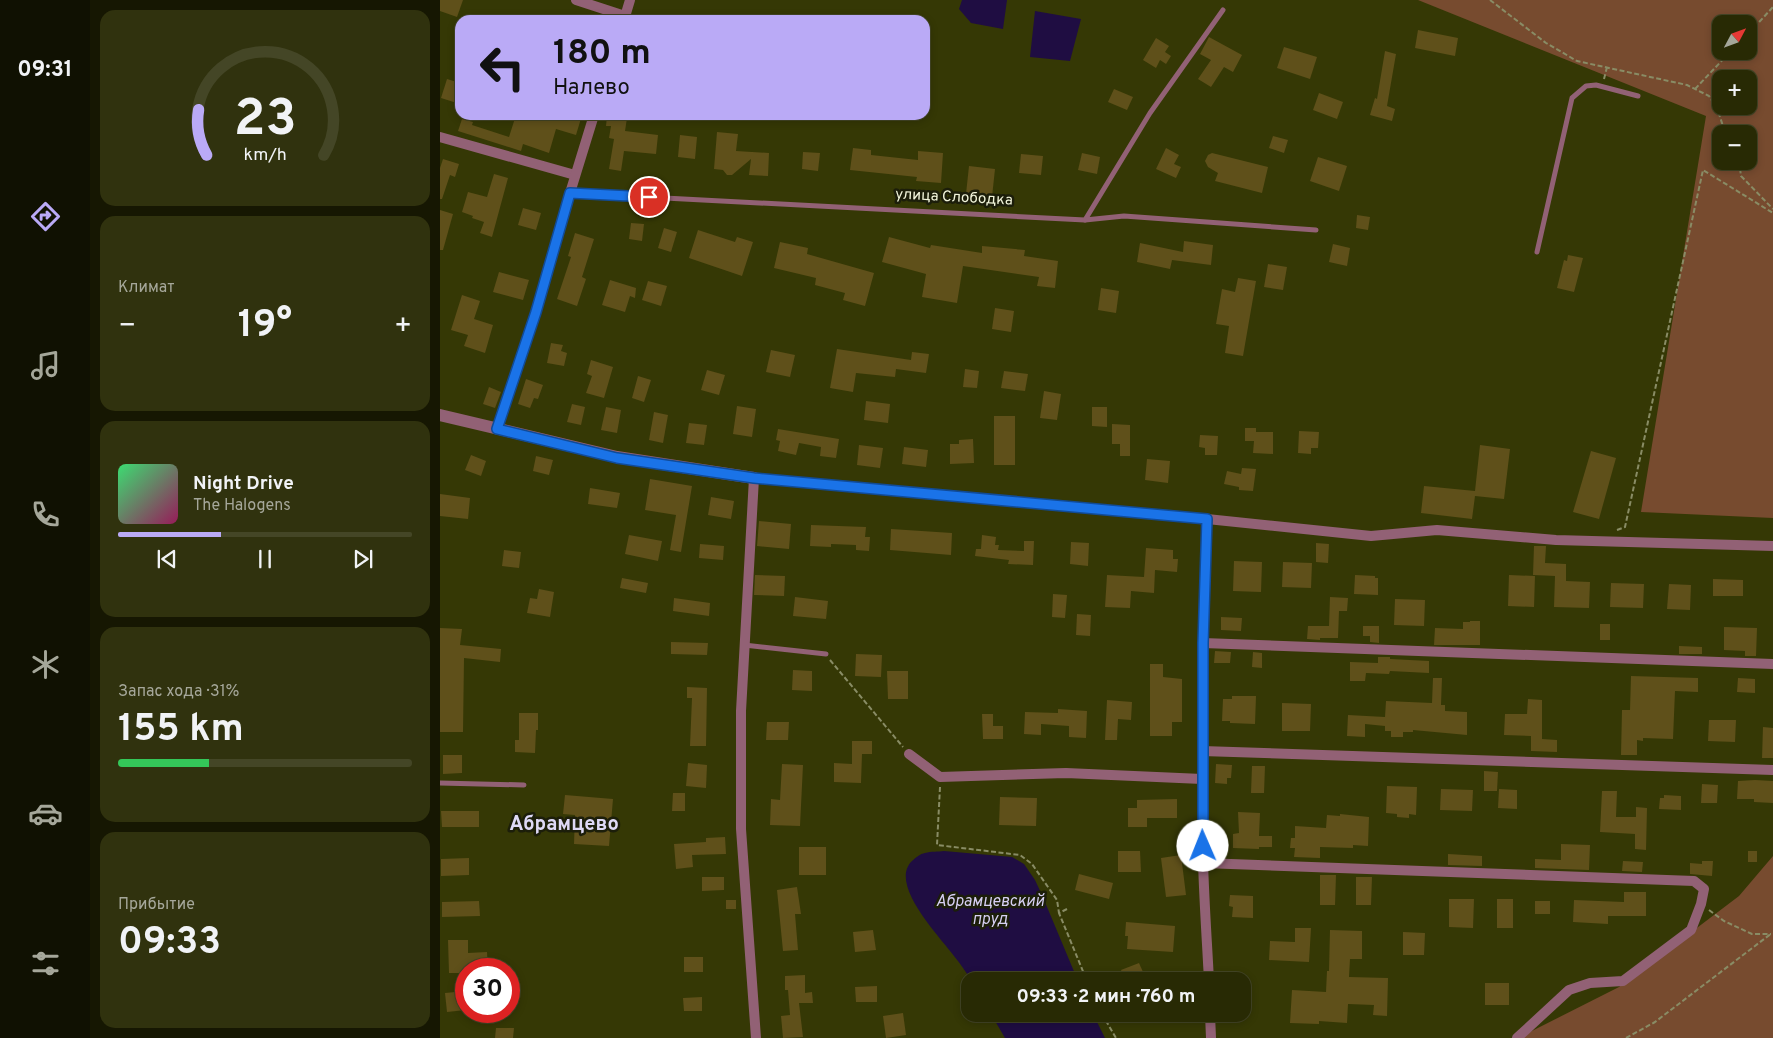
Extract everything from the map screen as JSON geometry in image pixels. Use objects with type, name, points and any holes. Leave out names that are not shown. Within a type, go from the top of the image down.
[{"type":"street","points":[[576,0],[616,15]]},
{"type":"street","points":[[625,15],[630,0]]},
{"type":"street","points":[[497,429],[536,312],[592,120]]},
{"type":"street","points":[[440,137],[575,176]]},
{"type":"street","points":[[440,415],[617,458],[754,478],[1207,519],[1371,536],[1437,530],[1556,540],[1773,546]]},
{"type":"street","points":[[754,478],[741,711],[741,829],[756,1038]]},
{"type":"street","points":[[1207,519],[1203,643],[1202,779],[1208,972]]},
{"type":"street","points":[[1203,643],[1773,664]]},
{"type":"street","points":[[1202,751],[1773,770]]},
{"type":"street","points":[[909,754],[940,777],[1066,773],[1202,779]]},
{"type":"street","points":[[1203,862],[1694,881],[1704,889],[1702,904],[1691,930],[1623,981],[1590,983],[1569,990],[1517,1038]]},
{"type":"street","points":[[1210,1022],[1211,1038]]},
{"type":"lane","points":[[1086,220],[1150,113],[1223,10]]},
{"type":"lane","points":[[1537,252],[1572,98],[1586,86],[1603,86],[1638,96]]},
{"type":"lane","name":"улица Слободка","points":[[570,193],[1086,220],[1124,216],[1316,230]]},
{"type":"lane","points":[[744,644],[826,654]]},
{"type":"lane","points":[[440,784],[524,785]]},
{"type":"path","points":[[1490,0],[1546,43],[1577,61],[1687,85],[1695,89],[1708,96],[1717,108],[1723,125]]},
{"type":"path","points":[[1758,23],[1773,7]]},
{"type":"path","points":[[1695,89],[1722,60]]},
{"type":"path","points":[[1603,86],[1607,67]]},
{"type":"path","points":[[1614,542],[1617,530],[1625,527],[1703,170],[1773,213]]},
{"type":"path","points":[[1740,170],[1741,176],[1773,209]]},
{"type":"path","points":[[826,654],[909,754]]},
{"type":"path","points":[[940,777],[937,845],[1020,855],[1032,864],[1057,900],[1059,913],[1083,972]]},
{"type":"path","points":[[1702,904],[1724,921],[1752,934],[1773,933]]},
{"type":"path","points":[[1059,913],[1067,909]]},
{"type":"path","points":[[1626,1038],[1655,1022],[1773,933]]},
{"type":"path","points":[[1107,1022],[1116,1038]]},
{"type":"shaded area","points":[[1418,0],[1773,0],[1773,518],[1641,512],[1706,116]]},
{"type":"shaded area","points":[[1773,856],[1773,1038],[1518,1038],[1619,987],[1739,896]]},
{"type":"water","points":[[962,0],[1007,0],[1003,29],[971,23],[959,9]]},
{"type":"water","points":[[1035,11],[1081,19],[1070,61],[1030,57]]},
{"type":"water","name":"Абрамцевский пруд","points":[[944,851],[1012,857],[1024,864],[1042,895],[1074,972],[966,972],[928,924],[911,896],[906,883],[906,871],[912,861],[927,852]]},
{"type":"water","points":[[996,1022],[1097,1022],[1105,1038],[1005,1038]]},
{"type":"building","points":[[440,0],[463,0],[458,15],[455,16],[440,11]]},
{"type":"building","points":[[1418,30],[1458,38],[1455,56],[1415,48]]},
{"type":"building","points":[[1209,37],[1242,55],[1233,72],[1224,67],[1211,87],[1198,79],[1211,60],[1200,54]]},
{"type":"building","points":[[1156,38],[1169,46],[1165,52],[1171,56],[1166,64],[1160,60],[1156,68],[1143,60]]},
{"type":"building","points":[[1284,47],[1317,57],[1310,79],[1277,68]]},
{"type":"building","points":[[1385,51],[1396,54],[1387,106],[1395,109],[1392,121],[1370,115],[1375,98],[1377,99]]},
{"type":"building","points":[[447,79],[455,81],[455,102],[441,98]]},
{"type":"building","points":[[1114,89],[1133,97],[1127,110],[1108,102]]},
{"type":"building","points":[[1319,93],[1343,102],[1337,119],[1313,110]]},
{"type":"building","points":[[462,120],[466,120],[473,122],[472,125],[509,137],[514,120],[580,120],[576,135],[556,129],[549,153],[523,144],[521,151],[458,131]]},
{"type":"building","points":[[607,120],[627,120],[625,131],[658,135],[656,154],[624,151],[621,171],[609,169],[614,139],[609,138],[611,126],[606,126]]},
{"type":"building","points":[[717,132],[738,134],[736,151],[769,153],[768,176],[749,175],[751,159],[732,175],[727,175],[723,170],[714,169]]},
{"type":"building","points":[[680,135],[697,137],[695,159],[678,157]]},
{"type":"building","points":[[1273,136],[1288,140],[1284,153],[1269,148]]},
{"type":"building","points":[[853,148],[871,150],[871,155],[918,160],[918,151],[943,153],[941,183],[916,181],[917,177],[850,170]]},
{"type":"building","points":[[1166,148],[1179,155],[1174,164],[1181,167],[1176,178],[1156,169]]},
{"type":"building","points":[[803,152],[820,153],[818,171],[802,169]]},
{"type":"building","points":[[1082,153],[1100,157],[1097,174],[1078,170]]},
{"type":"building","points":[[1212,153],[1268,167],[1262,193],[1215,181],[1218,173],[1208,167],[1205,161],[1208,155]]},
{"type":"building","points":[[1021,154],[1043,156],[1041,175],[1019,173]]},
{"type":"building","points":[[1318,157],[1347,166],[1339,191],[1310,181]]},
{"type":"building","points":[[443,159],[459,164],[455,177],[450,175],[442,199],[440,199],[440,168]]},
{"type":"building","points":[[969,166],[995,169],[992,197],[966,194]]},
{"type":"building","points":[[494,174],[508,178],[492,237],[480,233],[484,222],[462,212],[468,192],[487,197]]},
{"type":"building","points":[[523,208],[541,213],[536,230],[518,225]]},
{"type":"building","points":[[440,210],[453,214],[443,250],[440,250]]},
{"type":"building","points":[[1357,215],[1370,217],[1368,230],[1356,228]]},
{"type":"building","points":[[631,223],[644,224],[642,241],[629,239]]},
{"type":"building","points":[[664,228],[677,232],[671,252],[658,248]]},
{"type":"building","points":[[698,230],[735,242],[737,237],[753,242],[742,276],[689,258]]},
{"type":"building","points":[[575,233],[594,239],[582,277],[586,279],[577,306],[557,299],[571,257],[568,256]]},
{"type":"building","points":[[889,237],[930,248],[931,245],[982,253],[982,246],[1025,250],[1024,256],[1058,261],[1055,288],[1037,286],[1039,277],[963,266],[957,303],[922,297],[926,274],[882,262]]},
{"type":"building","points":[[1184,241],[1213,245],[1211,265],[1172,260],[1170,269],[1137,262],[1140,243],[1183,252]]},
{"type":"building","points":[[780,242],[808,248],[807,254],[874,273],[865,306],[843,300],[845,293],[815,285],[816,278],[774,268]]},
{"type":"building","points":[[1333,244],[1350,248],[1347,266],[1329,262]]},
{"type":"building","points":[[1568,255],[1583,258],[1574,292],[1557,288],[1564,260],[1567,261]]},
{"type":"building","points":[[1268,264],[1287,267],[1283,290],[1264,287]]},
{"type":"building","points":[[499,272],[529,280],[523,300],[493,292]]},
{"type":"building","points":[[1238,278],[1256,281],[1243,356],[1225,353],[1229,326],[1216,324],[1222,289],[1235,292]]},
{"type":"building","points":[[610,280],[636,288],[635,298],[630,296],[625,312],[602,305]]},
{"type":"building","points":[[648,281],[667,286],[661,306],[642,300]]},
{"type":"building","points":[[1101,288],[1119,291],[1116,313],[1098,310]]},
{"type":"building","points":[[462,295],[480,301],[474,319],[493,325],[485,353],[464,346],[468,335],[451,330]]},
{"type":"building","points":[[995,308],[1014,311],[1011,332],[992,329]]},
{"type":"building","points":[[551,343],[563,345],[561,351],[567,353],[564,366],[547,363]]},
{"type":"building","points":[[837,349],[911,360],[912,352],[929,354],[926,373],[896,369],[895,377],[856,373],[853,392],[830,388]]},
{"type":"building","points":[[771,350],[795,355],[790,377],[766,372]]},
{"type":"building","points":[[591,360],[613,367],[604,398],[586,393],[592,376],[587,374]]},
{"type":"building","points":[[965,369],[979,371],[977,388],[963,387]]},
{"type":"building","points":[[707,370],[725,375],[719,395],[701,390]]},
{"type":"building","points":[[1004,371],[1028,374],[1025,391],[1001,388]]},
{"type":"building","points":[[638,376],[651,380],[644,402],[632,398]]},
{"type":"building","points":[[526,379],[543,385],[538,399],[534,398],[530,408],[518,404]]},
{"type":"building","points":[[489,387],[501,392],[495,408],[483,404]]},
{"type":"building","points":[[1044,391],[1061,394],[1057,420],[1040,418]]},
{"type":"building","points":[[866,401],[890,404],[888,423],[864,420]]},
{"type":"building","points":[[572,404],[585,407],[581,425],[567,422]]},
{"type":"building","points":[[737,406],[756,409],[752,437],[733,434]]},
{"type":"building","points":[[606,407],[621,410],[617,433],[601,430]]},
{"type":"building","points":[[1092,407],[1107,407],[1107,427],[1092,426]]},
{"type":"building","points":[[654,412],[668,415],[663,443],[649,440]]},
{"type":"building","points":[[994,416],[1015,416],[1015,465],[994,465]]},
{"type":"building","points":[[689,423],[707,425],[704,445],[686,443]]},
{"type":"building","points":[[1112,424],[1130,425],[1130,456],[1120,456],[1120,444],[1112,444]]},
{"type":"building","points":[[1245,428],[1256,428],[1256,432],[1273,432],[1273,454],[1253,453],[1254,441],[1245,441]]},
{"type":"building","points":[[778,429],[839,439],[836,458],[820,456],[821,447],[799,443],[796,455],[778,451],[780,441],[776,440]]},
{"type":"building","points":[[1299,431],[1319,432],[1318,448],[1311,448],[1311,454],[1298,453]]},
{"type":"building","points":[[1200,435],[1218,436],[1217,455],[1205,455],[1205,448],[1199,447]]},
{"type":"building","points":[[973,439],[974,463],[950,464],[950,444],[959,444],[959,440]]},
{"type":"building","points":[[859,445],[883,448],[880,468],[857,465]]},
{"type":"building","points":[[1480,445],[1510,449],[1504,499],[1475,496],[1472,519],[1421,513],[1424,486],[1475,491]]},
{"type":"building","points":[[904,447],[928,450],[926,467],[902,464]]},
{"type":"building","points":[[1591,451],[1616,458],[1599,519],[1573,512]]},
{"type":"building","points":[[471,455],[486,461],[481,476],[465,470]]},
{"type":"building","points":[[536,456],[553,460],[549,475],[533,471]]},
{"type":"building","points":[[1147,459],[1170,461],[1168,483],[1145,480]]},
{"type":"building","points":[[1242,468],[1256,469],[1253,491],[1239,490],[1239,487],[1224,484],[1227,471],[1241,474]]},
{"type":"building","points":[[650,479],[692,486],[681,552],[670,550],[676,515],[645,510]]},
{"type":"building","points":[[590,488],[620,493],[617,508],[588,504]]},
{"type":"building","points":[[440,494],[470,498],[468,519],[440,516]]},
{"type":"building","points":[[711,497],[734,501],[731,519],[708,515]]},
{"type":"building","points":[[759,521],[791,524],[789,549],[757,546]]},
{"type":"building","points":[[811,525],[866,527],[865,537],[870,537],[869,551],[856,550],[856,545],[831,544],[831,547],[810,546]]},
{"type":"building","points":[[891,529],[952,533],[951,555],[890,550]]},
{"type":"building","points":[[629,535],[662,541],[658,561],[625,554]]},
{"type":"building","points":[[982,535],[996,537],[995,545],[999,545],[998,550],[1024,551],[1024,541],[1034,541],[1033,565],[1008,564],[1009,560],[975,556],[976,549],[981,549]]},
{"type":"building","points":[[1071,542],[1089,543],[1088,566],[1070,564]]},
{"type":"building","points":[[1316,543],[1329,544],[1328,563],[1316,562]]},
{"type":"building","points":[[700,544],[724,546],[723,560],[699,558]]},
{"type":"building","points":[[1534,546],[1546,546],[1545,563],[1566,564],[1566,581],[1590,582],[1589,608],[1554,607],[1555,576],[1533,575]]},
{"type":"building","points":[[1146,548],[1173,550],[1173,559],[1178,559],[1177,572],[1155,570],[1154,593],[1131,591],[1130,608],[1105,607],[1107,575],[1144,577]]},
{"type":"building","points":[[504,550],[521,552],[519,568],[502,566]]},
{"type":"building","points":[[1234,561],[1262,562],[1261,592],[1233,591]]},
{"type":"building","points":[[1283,562],[1312,563],[1311,588],[1282,587]]},
{"type":"building","points":[[755,575],[785,576],[784,596],[754,595]]},
{"type":"building","points":[[1355,575],[1375,576],[1375,578],[1378,578],[1378,595],[1354,594]]},
{"type":"building","points":[[1509,575],[1535,576],[1534,607],[1508,606]]},
{"type":"building","points":[[622,578],[648,583],[646,593],[620,588]]},
{"type":"building","points":[[1713,579],[1743,580],[1743,596],[1713,596]]},
{"type":"building","points":[[1611,583],[1644,584],[1643,608],[1610,607]]},
{"type":"building","points":[[1669,584],[1691,585],[1690,610],[1667,609]]},
{"type":"building","points":[[539,589],[554,592],[550,617],[527,613],[530,598],[537,599]]},
{"type":"building","points":[[1053,594],[1067,595],[1065,618],[1052,617]]},
{"type":"building","points":[[795,597],[828,601],[826,619],[793,616]]},
{"type":"building","points":[[1330,597],[1348,598],[1347,611],[1339,611],[1338,638],[1307,639],[1308,626],[1329,626]]},
{"type":"building","points":[[674,598],[710,603],[709,616],[673,611]]},
{"type":"building","points":[[1395,599],[1425,600],[1424,626],[1394,625]]},
{"type":"building","points":[[1077,614],[1091,615],[1090,636],[1076,635]]},
{"type":"building","points":[[1221,617],[1242,618],[1241,631],[1221,630]]},
{"type":"building","points":[[1480,621],[1480,645],[1434,645],[1435,628],[1463,629],[1463,622]]},
{"type":"building","points":[[1600,624],[1610,624],[1610,640],[1600,640]]},
{"type":"building","points":[[1363,626],[1379,626],[1379,643],[1370,642],[1370,636],[1363,636]]},
{"type":"building","points":[[1724,627],[1757,628],[1756,656],[1745,656],[1745,651],[1724,650]]},
{"type":"building","points":[[440,628],[462,629],[460,645],[501,649],[500,662],[464,658],[463,732],[440,732]]},
{"type":"building","points":[[671,642],[708,643],[707,655],[671,654]]},
{"type":"building","points":[[1679,646],[1702,647],[1702,654],[1679,654]]},
{"type":"building","points":[[1215,651],[1231,652],[1230,663],[1214,663]]},
{"type":"building","points":[[1253,652],[1262,653],[1262,668],[1252,667]]},
{"type":"building","points":[[856,654],[882,655],[881,677],[855,676]]},
{"type":"building","points":[[1378,657],[1429,661],[1429,673],[1390,671],[1389,674],[1366,673],[1365,681],[1350,681],[1350,662],[1378,663]]},
{"type":"building","points":[[1150,664],[1163,664],[1163,677],[1182,679],[1182,722],[1172,722],[1172,736],[1150,736]]},
{"type":"building","points":[[793,670],[812,671],[812,691],[792,690]]},
{"type":"building","points":[[887,671],[908,671],[908,699],[888,699]]},
{"type":"building","points":[[1631,676],[1698,678],[1698,692],[1675,691],[1673,739],[1643,738],[1643,741],[1637,740],[1637,755],[1621,755],[1622,710],[1630,710]]},
{"type":"building","points":[[1433,678],[1442,678],[1441,705],[1445,705],[1445,711],[1467,712],[1467,735],[1413,730],[1413,732],[1403,732],[1403,737],[1391,737],[1391,731],[1385,731],[1385,726],[1365,724],[1365,737],[1347,736],[1348,715],[1385,717],[1386,701],[1432,703]]},
{"type":"building","points":[[1738,678],[1755,679],[1755,693],[1737,692]]},
{"type":"building","points":[[687,687],[707,688],[706,746],[690,746],[692,698],[687,698]]},
{"type":"building","points":[[1232,696],[1256,696],[1255,724],[1222,721],[1223,699],[1232,699]]},
{"type":"building","points":[[1528,699],[1542,700],[1542,739],[1557,740],[1557,752],[1531,751],[1531,736],[1504,735],[1505,714],[1527,714]]},
{"type":"building","points":[[1107,700],[1132,702],[1131,720],[1118,719],[1117,740],[1105,740]]},
{"type":"building","points":[[1282,703],[1311,704],[1310,731],[1282,731]]},
{"type":"building","points":[[1058,709],[1087,711],[1086,738],[1069,737],[1069,726],[1041,724],[1041,735],[1024,734],[1025,712],[1058,713]]},
{"type":"building","points":[[519,713],[538,713],[535,753],[515,752],[515,740],[519,740]]},
{"type":"building","points":[[982,714],[993,714],[993,726],[1003,726],[1003,739],[983,739]]},
{"type":"building","points":[[1709,720],[1736,720],[1735,742],[1708,741]]},
{"type":"building","points":[[767,722],[789,722],[788,740],[766,740]]},
{"type":"building","points":[[1763,727],[1773,728],[1773,758],[1762,758]]},
{"type":"building","points":[[852,741],[872,741],[872,754],[862,754],[861,783],[834,782],[834,763],[852,764]]},
{"type":"building","points":[[443,755],[462,755],[462,773],[443,774]]},
{"type":"building","points":[[688,763],[707,765],[706,788],[686,786]]},
{"type":"building","points":[[782,764],[803,765],[800,826],[770,825],[771,799],[780,800]]},
{"type":"building","points":[[1216,764],[1232,765],[1231,778],[1227,778],[1227,784],[1215,783]]},
{"type":"building","points":[[1252,766],[1265,766],[1264,793],[1251,793]]},
{"type":"building","points":[[1484,771],[1498,772],[1497,791],[1484,791]]},
{"type":"building","points":[[1738,781],[1773,781],[1773,803],[1754,802],[1754,799],[1737,799]]},
{"type":"building","points":[[1702,784],[1718,785],[1717,803],[1701,803]]},
{"type":"building","points":[[1387,786],[1417,787],[1416,815],[1409,814],[1409,818],[1397,817],[1397,814],[1386,813]]},
{"type":"building","points":[[1441,789],[1473,790],[1472,811],[1440,810]]},
{"type":"building","points":[[1499,789],[1517,790],[1517,809],[1498,808]]},
{"type":"building","points":[[1602,791],[1617,791],[1616,817],[1636,817],[1636,807],[1647,808],[1646,850],[1635,849],[1635,834],[1600,832]]},
{"type":"building","points":[[673,793],[685,793],[685,811],[672,811]]},
{"type":"building","points":[[565,795],[613,799],[609,846],[574,844],[575,815],[563,814]]},
{"type":"building","points":[[1664,795],[1681,796],[1681,810],[1659,809],[1660,798],[1664,798]]},
{"type":"building","points":[[1000,797],[1037,798],[1036,826],[999,825]]},
{"type":"building","points":[[1177,799],[1177,818],[1147,818],[1147,827],[1128,827],[1128,808],[1137,808],[1137,800]]},
{"type":"building","points":[[441,811],[479,811],[479,827],[442,827]]},
{"type":"building","points":[[1238,812],[1260,813],[1259,836],[1272,836],[1272,847],[1259,847],[1259,849],[1233,848],[1233,834],[1239,833]]},
{"type":"building","points":[[1340,814],[1369,817],[1368,846],[1353,845],[1353,848],[1320,847],[1320,858],[1294,857],[1295,848],[1290,848],[1291,838],[1295,838],[1295,826],[1326,828],[1327,815],[1340,816]]},
{"type":"building","points":[[725,837],[726,854],[692,855],[693,867],[676,869],[674,844],[706,842],[706,838]]},
{"type":"building","points":[[1561,844],[1590,845],[1589,870],[1535,868],[1535,859],[1561,860]]},
{"type":"building","points":[[799,847],[826,847],[826,875],[799,875]]},
{"type":"building","points":[[1118,851],[1140,851],[1141,872],[1118,872]]},
{"type":"building","points":[[1748,851],[1757,851],[1757,862],[1748,862]]},
{"type":"building","points":[[1448,854],[1482,856],[1482,866],[1448,865]]},
{"type":"building","points":[[1181,855],[1186,895],[1166,897],[1161,858]]},
{"type":"building","points":[[469,858],[469,875],[441,876],[441,859]]},
{"type":"building","points":[[1623,861],[1643,862],[1642,872],[1622,871]]},
{"type":"building","points":[[1702,861],[1713,861],[1712,876],[1690,874],[1690,863],[1702,864]]},
{"type":"building","points":[[1079,874],[1113,883],[1109,899],[1075,890]]},
{"type":"building","points":[[1320,875],[1336,875],[1335,905],[1320,905]]},
{"type":"building","points":[[702,877],[724,877],[724,890],[702,891]]},
{"type":"building","points":[[1356,877],[1372,877],[1371,905],[1356,905]]},
{"type":"building","points":[[797,887],[801,914],[795,914],[798,950],[783,951],[777,890]]},
{"type":"building","points":[[1624,892],[1646,892],[1646,916],[1608,916],[1608,924],[1573,922],[1574,900],[1624,902]]},
{"type":"building","points":[[1230,895],[1253,896],[1253,918],[1232,917],[1233,907],[1229,906]]},
{"type":"building","points":[[1449,899],[1474,899],[1473,928],[1449,927]]},
{"type":"building","points":[[1497,899],[1513,899],[1513,928],[1497,928]]},
{"type":"building","points":[[726,900],[736,900],[736,909],[726,909]]},
{"type":"building","points":[[479,901],[480,916],[442,917],[442,902]]},
{"type":"building","points":[[1535,901],[1550,901],[1550,914],[1535,914]]},
{"type":"building","points":[[1126,922],[1175,926],[1173,952],[1127,949],[1128,936],[1125,936]]},
{"type":"building","points":[[1295,928],[1311,928],[1309,962],[1269,960],[1270,941],[1295,942]]},
{"type":"building","points":[[873,930],[876,950],[855,952],[853,932]]},
{"type":"building","points":[[1330,930],[1362,931],[1362,959],[1350,959],[1349,977],[1388,978],[1387,1016],[1373,1015],[1374,1005],[1348,1004],[1347,1023],[1319,1021],[1319,1024],[1290,1023],[1292,990],[1326,992],[1327,971],[1329,971]]},
{"type":"building","points":[[1403,932],[1425,933],[1424,955],[1403,955]]},
{"type":"building","points":[[448,940],[468,940],[468,953],[487,952],[487,958],[455,958],[455,973],[449,973]]},
{"type":"building","points":[[684,957],[703,957],[703,972],[684,972]]},
{"type":"building","points":[[1139,963],[1143,972],[1122,972],[1121,970]]},
{"type":"building","points":[[805,975],[805,993],[812,992],[813,1003],[799,1003],[803,1037],[783,1038],[781,1016],[790,1015],[788,990],[785,990],[785,976]]},
{"type":"building","points":[[1485,983],[1509,983],[1509,1005],[1485,1005]]},
{"type":"building","points":[[877,986],[877,1002],[856,1002],[855,987]]},
{"type":"building","points":[[455,992],[455,1011],[447,1012],[445,993]]},
{"type":"building","points":[[702,997],[702,1011],[684,1011],[683,998]]},
{"type":"building","points":[[903,1013],[906,1035],[886,1038],[883,1016]]},
{"type":"building","points":[[496,1028],[514,1028],[513,1038],[495,1038]]},
{"type":"district","name":"Абрамцево","points":[[564,825]]},
{"type":"route","points":[[649,197],[570,193],[536,312],[497,429],[617,458],[754,478],[1207,519],[1203,643],[1203,846]]}]
